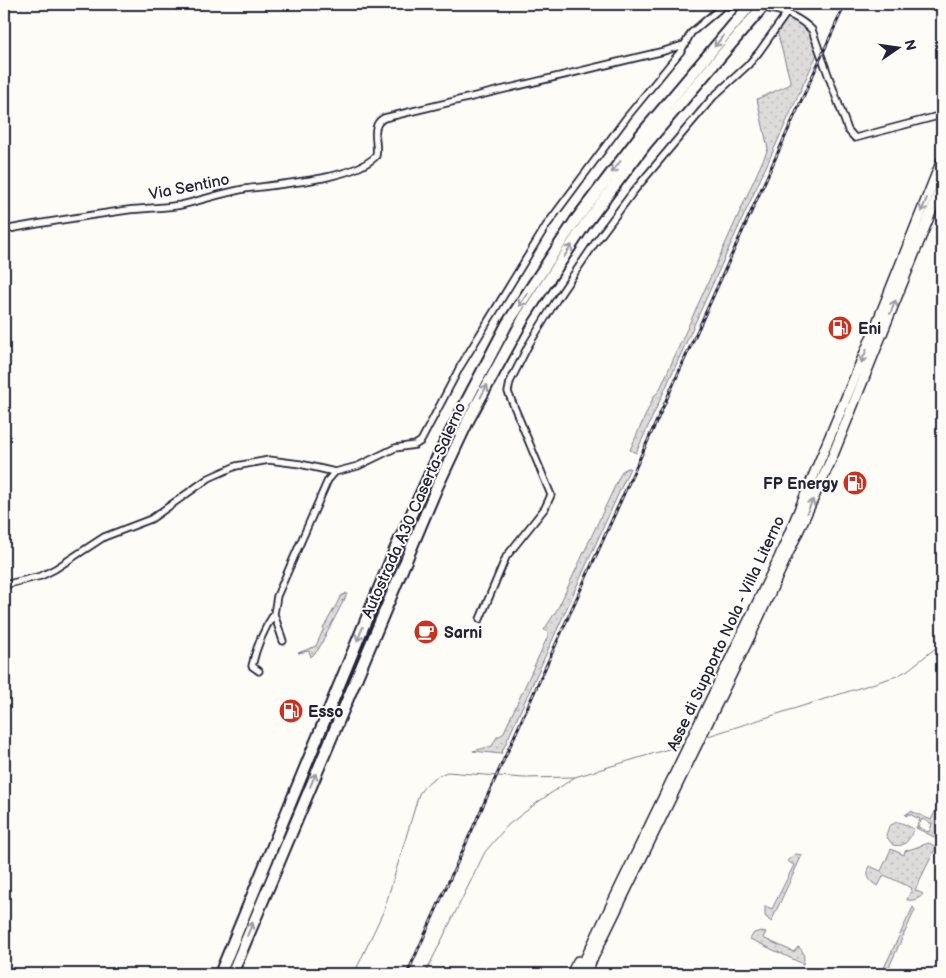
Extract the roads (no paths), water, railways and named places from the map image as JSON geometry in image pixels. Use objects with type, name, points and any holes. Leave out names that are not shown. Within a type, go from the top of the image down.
[{"type":"highway","name":"Autostrada A30 Caserta-Salerno","points":[[220,974],[394,552],[439,454],[507,324],[575,221],[639,137],[751,4]]},
{"type":"highway","name":"Autostrada A30 Caserta-Salerno","points":[[232,974],[437,487],[469,419],[520,324],[584,226],[646,144],[767,6]]},
{"type":"highway","name":"Asse di Supporto Nola - Villa Literno","points":[[585,974],[684,772],[775,567],[868,346],[942,160]]},
{"type":"highway","name":"Asse di Supporto Nola - Villa Literno","points":[[578,974],[674,775],[711,709],[765,604],[831,460],[942,184]]},
{"type":"highway","points":[[571,974],[606,904],[639,848]]},
{"type":"street","points":[[4,585],[41,576],[55,569],[104,537],[151,519],[209,478],[236,466],[269,460],[300,464],[335,472],[358,466],[395,448],[415,445],[421,441],[460,367],[546,226],[627,117],[671,64],[686,44],[691,33],[724,4],[738,6]]},
{"type":"street","points":[[767,6],[804,23],[812,30],[848,130],[855,138],[942,114]]},
{"type":"street","points":[[480,619],[506,557],[545,508],[551,495],[508,392],[510,382],[524,353],[557,298],[594,243],[633,192],[713,97],[748,65],[786,14]]},
{"type":"street","name":"Via Sentino","points":[[4,230],[60,220],[179,205],[244,189],[331,175],[364,165],[376,156],[375,130],[378,123],[384,118],[664,51],[686,44]]},
{"type":"street","points":[[259,671],[252,666],[269,621],[274,614],[277,596],[321,494],[335,472]]},
{"type":"street","points":[[274,614],[283,642]]},
{"type":"waterway","points":[[705,737],[897,676],[908,670],[942,643]]},
{"type":"waterway","points":[[354,974],[384,910],[419,794],[435,778],[447,772],[524,778],[575,777],[685,744]]},
{"type":"waterway","points":[[425,974],[485,852],[508,825],[575,777]]},
{"type":"railway","points":[[407,974],[845,4]]},
{"type":"place","name":"Eni","points":[[840,328]]},
{"type":"place","name":"FP Energy","points":[[855,483]]},
{"type":"place","name":"Sarni","points":[[426,632]]},
{"type":"place","name":"Esso","points":[[291,711]]}]
